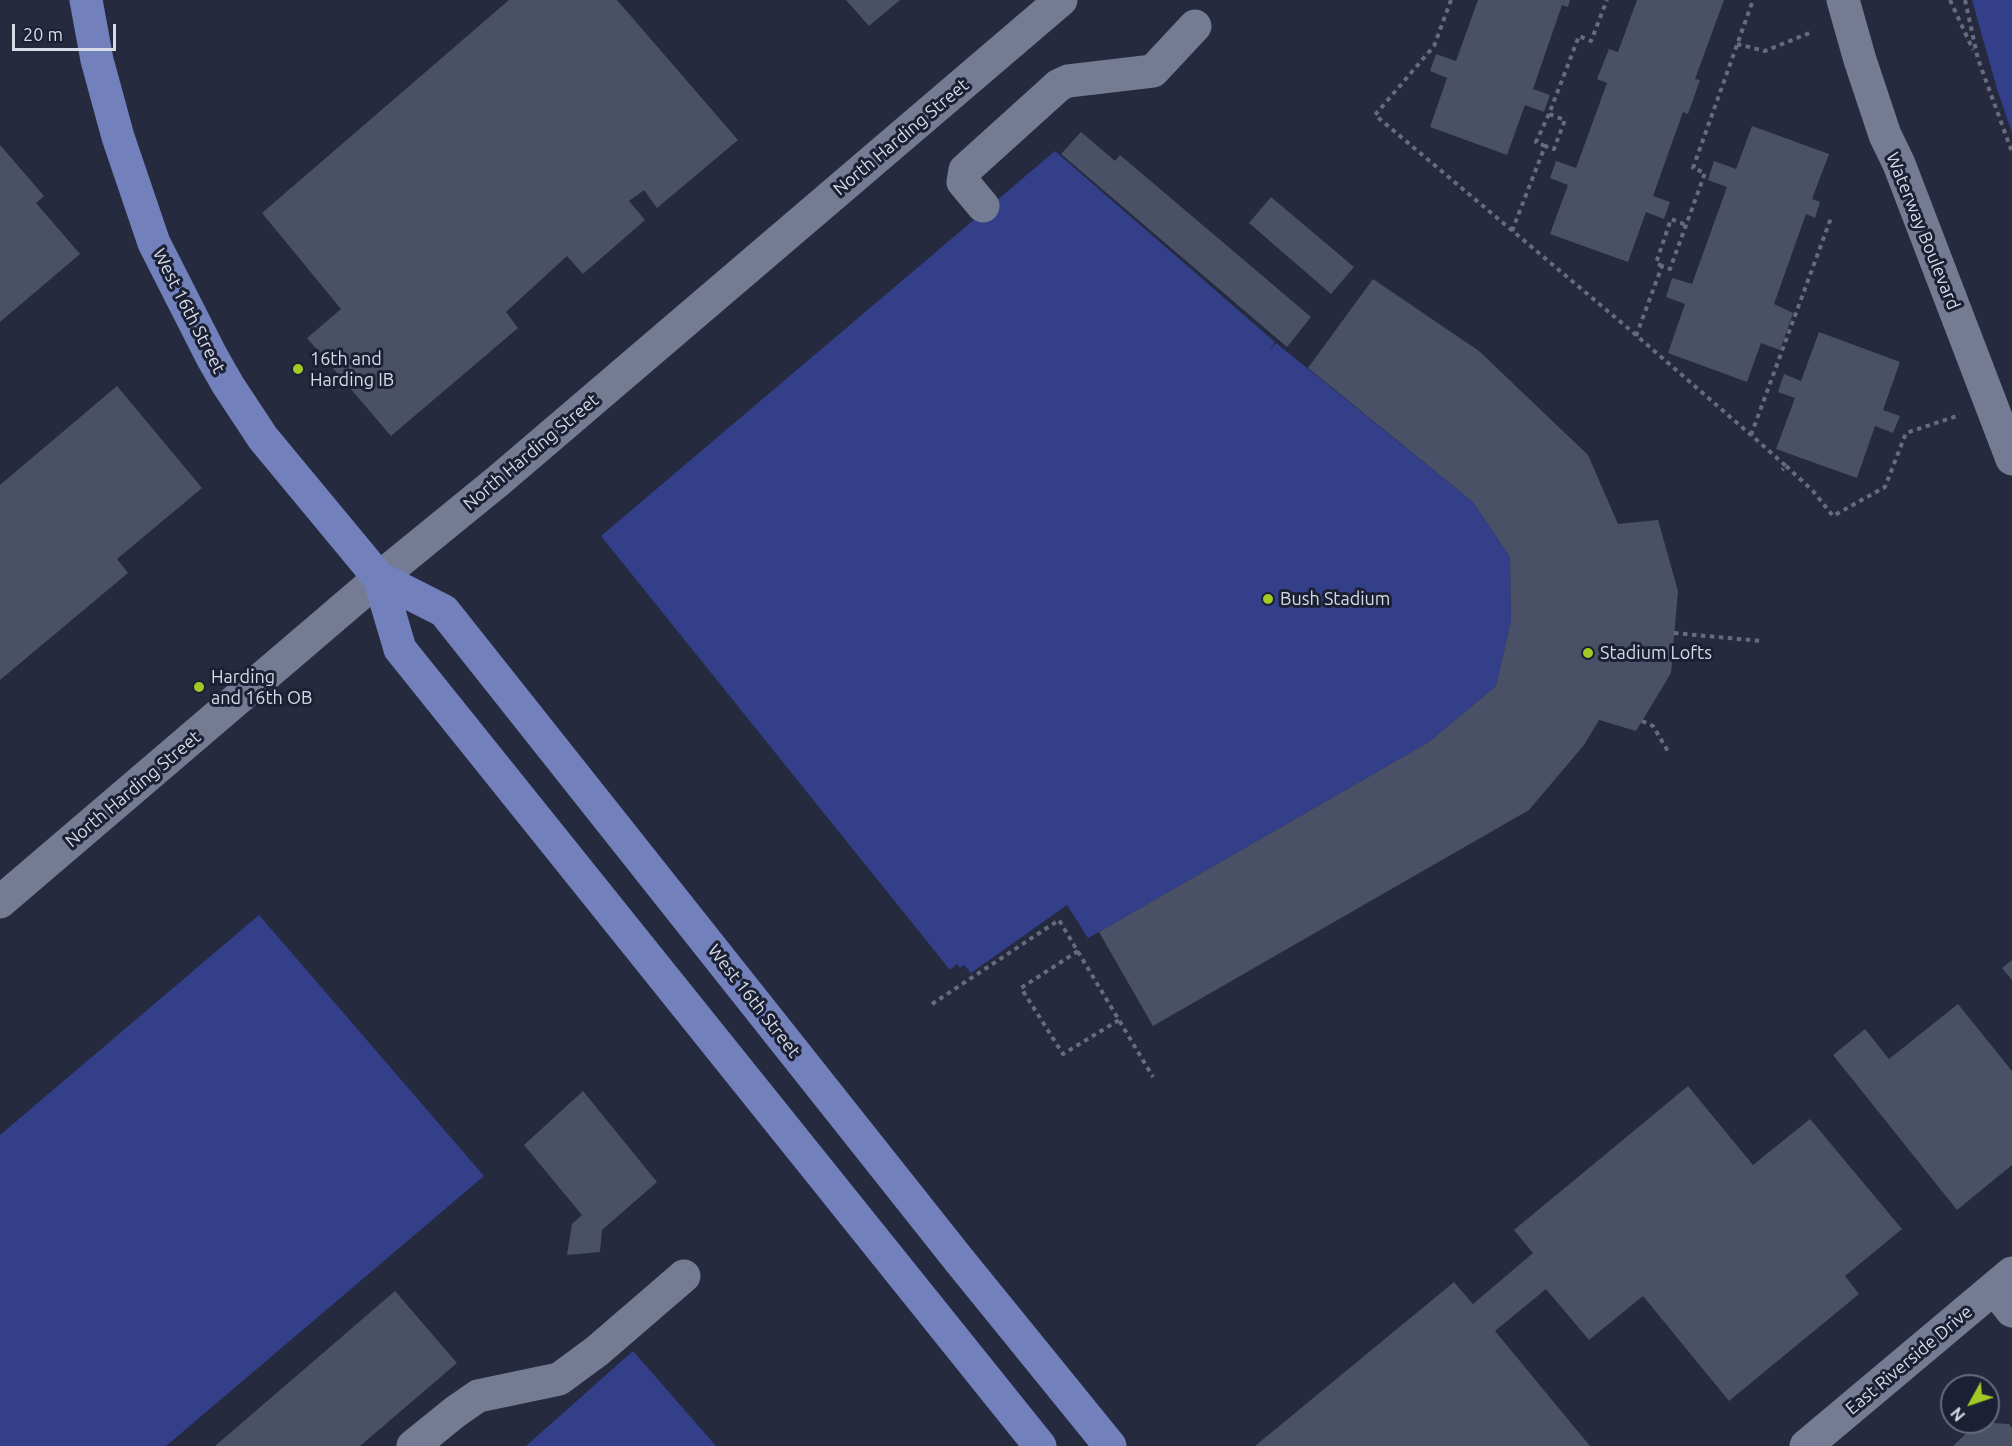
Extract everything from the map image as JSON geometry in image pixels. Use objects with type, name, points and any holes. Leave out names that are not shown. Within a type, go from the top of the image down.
[{"type":"main road","name":"West 16th Street","points":[[86,0],[100,71],[118,137],[154,243],[228,385],[263,438],[380,578],[444,611],[959,1260],[1110,1446]]},
{"type":"main road","name":"West 16th Street","points":[[380,578],[400,649],[1040,1446]]},
{"type":"street","name":"North Harding Street","points":[[0,902],[380,578],[508,473],[1061,0]]},
{"type":"street","name":"Waterway Boulevard","points":[[1843,0],[1885,135],[1899,164],[2012,459]]},
{"type":"street","points":[[983,206],[963,182],[965,170],[1059,85],[1068,81],[1153,71],[1195,26]]},
{"type":"street","points":[[413,1446],[478,1396],[559,1379],[597,1351],[684,1276]]},
{"type":"street","name":"East Riverside Drive","points":[[1806,1446],[2006,1291]]},
{"type":"path","points":[[1451,0],[1434,46],[1375,115],[1751,435],[1813,491],[1833,516],[1885,487],[1906,433],[1960,415]]},
{"type":"path","points":[[1549,114],[1565,120],[1554,149],[1536,142],[1579,36],[1591,41],[1607,0]]},
{"type":"path","points":[[1686,225],[1671,219],[1656,263],[1670,269],[1686,225],[1705,172],[1694,168],[1753,0]]},
{"type":"path","points":[[1950,0],[1977,59],[2012,152]]},
{"type":"path","points":[[1965,0],[1977,59]]},
{"type":"path","points":[[1737,44],[1765,51],[1812,33]]},
{"type":"path","points":[[1512,231],[1545,146]]},
{"type":"path","points":[[1751,435],[1831,218]]},
{"type":"path","points":[[1636,336],[1662,266]]},
{"type":"path","points":[[1782,470],[1786,466]]},
{"type":"path","points":[[1674,633],[1761,641]]},
{"type":"path","points":[[1642,721],[1653,726],[1669,753]]},
{"type":"path","points":[[932,1004],[1059,920],[1153,1077]]},
{"type":"path","points":[[1078,951],[1021,988],[1063,1054],[1119,1020]]},
{"type":"shaded area","points":[[1972,0],[2012,0],[2012,133],[1997,89]]},
{"type":"shaded area","points":[[1055,151],[1275,342],[1269,351],[1276,343],[1473,502],[1510,557],[1511,621],[1496,686],[1429,742],[1088,938],[1067,905],[971,973],[964,965],[960,968],[957,964],[950,970],[601,536]]},
{"type":"shaded area","points":[[259,915],[484,1176],[166,1446],[0,1446],[0,1135]]},
{"type":"shaded area","points":[[633,1351],[716,1446],[526,1446]]},
{"type":"building","points":[[509,0],[617,0],[738,140],[657,208],[644,190],[629,201],[645,220],[583,274],[567,256],[506,312],[518,328],[391,436],[307,338],[341,309],[262,213]]},
{"type":"building","points":[[846,0],[900,0],[869,26]]},
{"type":"building","points":[[1478,0],[1570,0],[1568,7],[1562,5],[1533,89],[1550,95],[1544,112],[1525,105],[1507,155],[1430,127],[1447,78],[1430,71],[1436,54],[1456,61]]},
{"type":"building","points":[[1637,0],[1724,0],[1695,79],[1700,80],[1688,114],[1683,112],[1653,196],[1670,202],[1664,219],[1646,212],[1628,262],[1550,234],[1568,185],[1550,178],[1556,161],[1576,168],[1607,83],[1597,79],[1609,49],[1618,52]]},
{"type":"building","points":[[1752,126],[1829,154],[1812,199],[1820,202],[1815,218],[1806,214],[1774,304],[1793,313],[1780,350],[1761,343],[1747,382],[1668,353],[1685,304],[1666,297],[1672,278],[1692,284],[1727,187],[1708,180],[1714,161],[1736,169]]},
{"type":"building","points":[[1081,132],[1115,161],[1120,155],[1311,317],[1287,347],[1061,154]]},
{"type":"building","points":[[0,145],[44,196],[36,203],[80,254],[0,322]]},
{"type":"building","points":[[1271,197],[1354,267],[1331,294],[1249,223]]},
{"type":"building","name":"Stadium Lofts","points":[[1373,279],[1479,351],[1588,455],[1618,524],[1658,520],[1678,591],[1671,673],[1636,731],[1599,720],[1584,745],[1529,810],[1153,1026],[1099,932],[1429,742],[1496,686],[1511,621],[1510,557],[1473,502],[1308,368]]},
{"type":"building","points":[[1819,332],[1900,362],[1883,410],[1900,416],[1893,433],[1875,426],[1857,478],[1776,449],[1795,398],[1778,392],[1784,374],[1801,381]]},
{"type":"building","points":[[117,386],[202,488],[117,559],[128,573],[0,680],[0,485]]},
{"type":"building","points":[[2012,960],[2012,980],[2002,968]]},
{"type":"building","points":[[1958,1004],[2012,1071],[2012,1165],[1957,1210],[1833,1055],[1865,1029],[1889,1059]]},
{"type":"building","points":[[1688,1086],[1753,1165],[1810,1119],[1902,1229],[1845,1276],[1859,1294],[1729,1401],[1643,1296],[1589,1340],[1546,1289],[1495,1331],[1590,1446],[1255,1446],[1454,1282],[1473,1304],[1533,1253],[1514,1230]]},
{"type":"building","points":[[583,1091],[657,1182],[602,1230],[600,1252],[567,1255],[572,1224],[582,1215],[524,1145]]},
{"type":"building","points":[[395,1291],[457,1363],[360,1446],[215,1446]]},
{"type":"building","points":[[2000,1423],[2009,1424],[2012,1428],[2012,1446],[1953,1446],[1966,1434],[2000,1434]]},
{"type":"place","name":"16th and Harding IB","points":[[298,369]]},
{"type":"place","name":"Bush Stadium","points":[[1268,599]]},
{"type":"place","name":"Stadium Lofts","points":[[1588,653]]},
{"type":"place","name":"Harding and 16th OB","points":[[199,687]]}]
